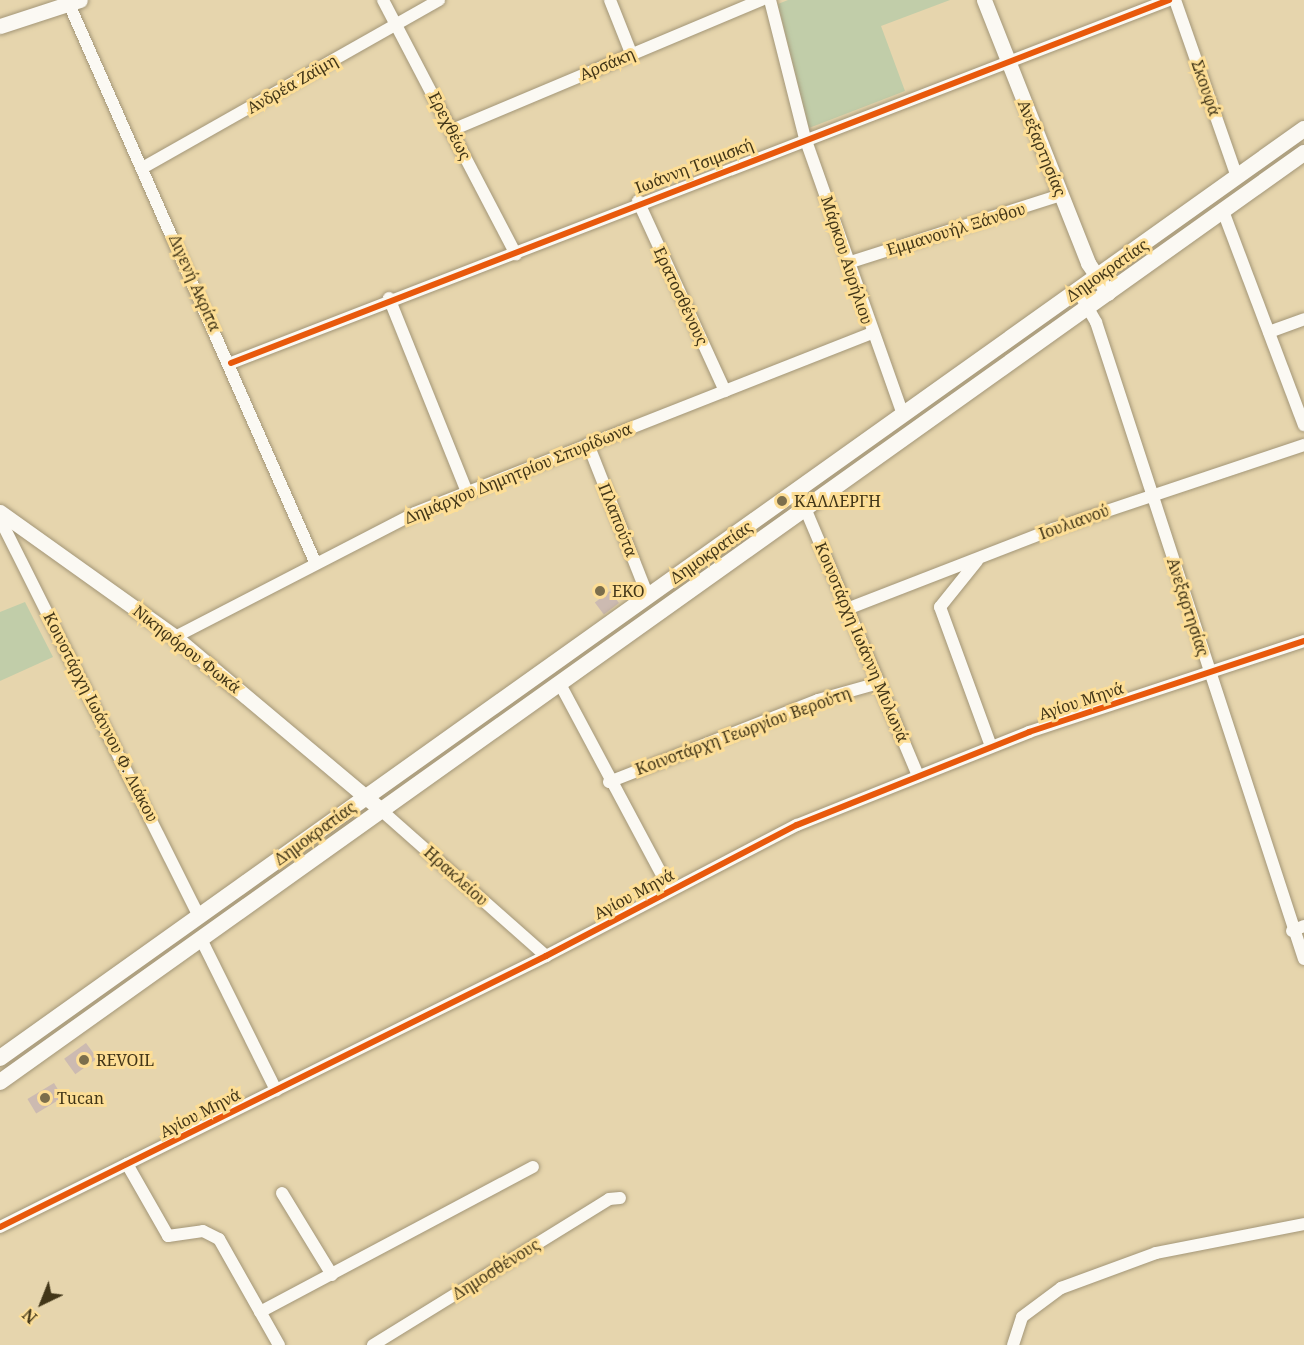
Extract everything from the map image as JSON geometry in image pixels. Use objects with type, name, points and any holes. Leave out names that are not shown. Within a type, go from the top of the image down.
[{"type":"main road","name":"Δημοκρατίας","points":[[0,1058],[1304,129]]},
{"type":"main road","name":"Δημοκρατίας","points":[[0,1082],[1304,153]]},
{"type":"street","name":"Ερεχθέως","points":[[383,0],[516,254]]},
{"type":"street","name":"Ανδρέα Ζαϊμη","points":[[144,167],[439,0]]},
{"type":"street","points":[[610,0],[631,53]]},
{"type":"street","name":"Αρσάκη","points":[[452,130],[762,0]]},
{"type":"street","name":"Μάρκου Αυρήλιου","points":[[770,0],[805,138],[851,262],[871,333],[903,414]]},
{"type":"street","name":"Ανεξαρτησίας","points":[[984,0],[1061,195],[1096,277],[1108,293]]},
{"type":"street","name":"Ιωάννη Τσιμισκή","points":[[231,363],[389,298],[516,254],[638,201],[1169,0]]},
{"type":"street","name":"Σκουφά","points":[[1175,0],[1237,177]]},
{"type":"street","points":[[0,26],[74,2]]},
{"type":"street","name":"Διγενή Ακρίτα","points":[[74,2],[316,564]]},
{"type":"street","name":"Εμμανουήλ Ξάνθου","points":[[851,262],[1061,195]]},
{"type":"street","name":"Ερατοσθένους","points":[[638,201],[724,391]]},
{"type":"street","points":[[1223,211],[1304,425]]},
{"type":"street","name":"Ανεξαρτησίας","points":[[1078,291],[1089,307],[1210,673],[1298,928],[1304,960]]},
{"type":"street","points":[[389,298],[467,492]]},
{"type":"street","points":[[1269,332],[1304,319]]},
{"type":"street","name":"Δημάρχου Δημητρίου Σπυρίδωνα","points":[[175,637],[316,564],[467,492],[871,333]]},
{"type":"street","name":"Πλαπούτα","points":[[588,444],[648,596]]},
{"type":"street","name":"Ιουλιανού","points":[[848,609],[1152,494],[1304,445]]},
{"type":"street","name":"Κοινοτάρχη Ιωάννη Μυλωνά","points":[[805,508],[918,776]]},
{"type":"street","name":"Νικηφόρου Φωκά","points":[[0,512],[175,637],[365,797]]},
{"type":"street","name":"Κοινοτάρχη Ιωάννου Φ. Λιάκου","points":[[0,519],[199,917]]},
{"type":"street","points":[[978,560],[940,607],[991,746]]},
{"type":"street","name":"Αγίου Μηνά","points":[[0,1227],[546,956],[797,825],[991,746],[1304,641]]},
{"type":"street","name":"Κοινοτάρχη Γεωργίου Βερούτη","points":[[609,782],[818,700],[879,683]]},
{"type":"street","points":[[560,684],[609,782],[670,890]]},
{"type":"street","name":"Ηρακλείου","points":[[365,797],[546,956]]},
{"type":"street","points":[[201,939],[276,1090]]},
{"type":"street","points":[[127,1164],[158,1226],[182,1238],[213,1234],[279,1345]]},
{"type":"street","points":[[260,1312],[533,1167]]},
{"type":"street","points":[[282,1193],[332,1275]]},
{"type":"street","name":"Δημοσθένους","points":[[373,1345],[609,1199],[620,1198]]},
{"type":"street","points":[[1013,1345],[1022,1317],[1061,1288],[1156,1253],[1304,1224]]},
{"type":"green space","points":[[788,0],[950,0],[881,26],[905,91],[809,128],[778,4]]},
{"type":"green space","points":[[25,602],[53,657],[0,681],[0,612]]},
{"type":"building","points":[[610,591],[619,603],[604,614],[595,602]]},
{"type":"building","points":[[86,1043],[97,1058],[75,1074],[64,1059]]},
{"type":"building","name":"Tucan","points":[[54,1083],[63,1098],[36,1114],[27,1099]]},
{"type":"cycle path","points":[[231,363],[1169,0]]},
{"type":"cycle path","points":[[0,1227],[546,956],[797,825],[1029,732],[1304,641]]},
{"type":"place","name":"ΚΑΛΛΕΡΓΗ","points":[[782,501]]},
{"type":"place","name":"EKO","points":[[600,591]]},
{"type":"place","name":"REVOIL","points":[[84,1060]]},
{"type":"place","name":"Tucan","points":[[45,1098]]}]
